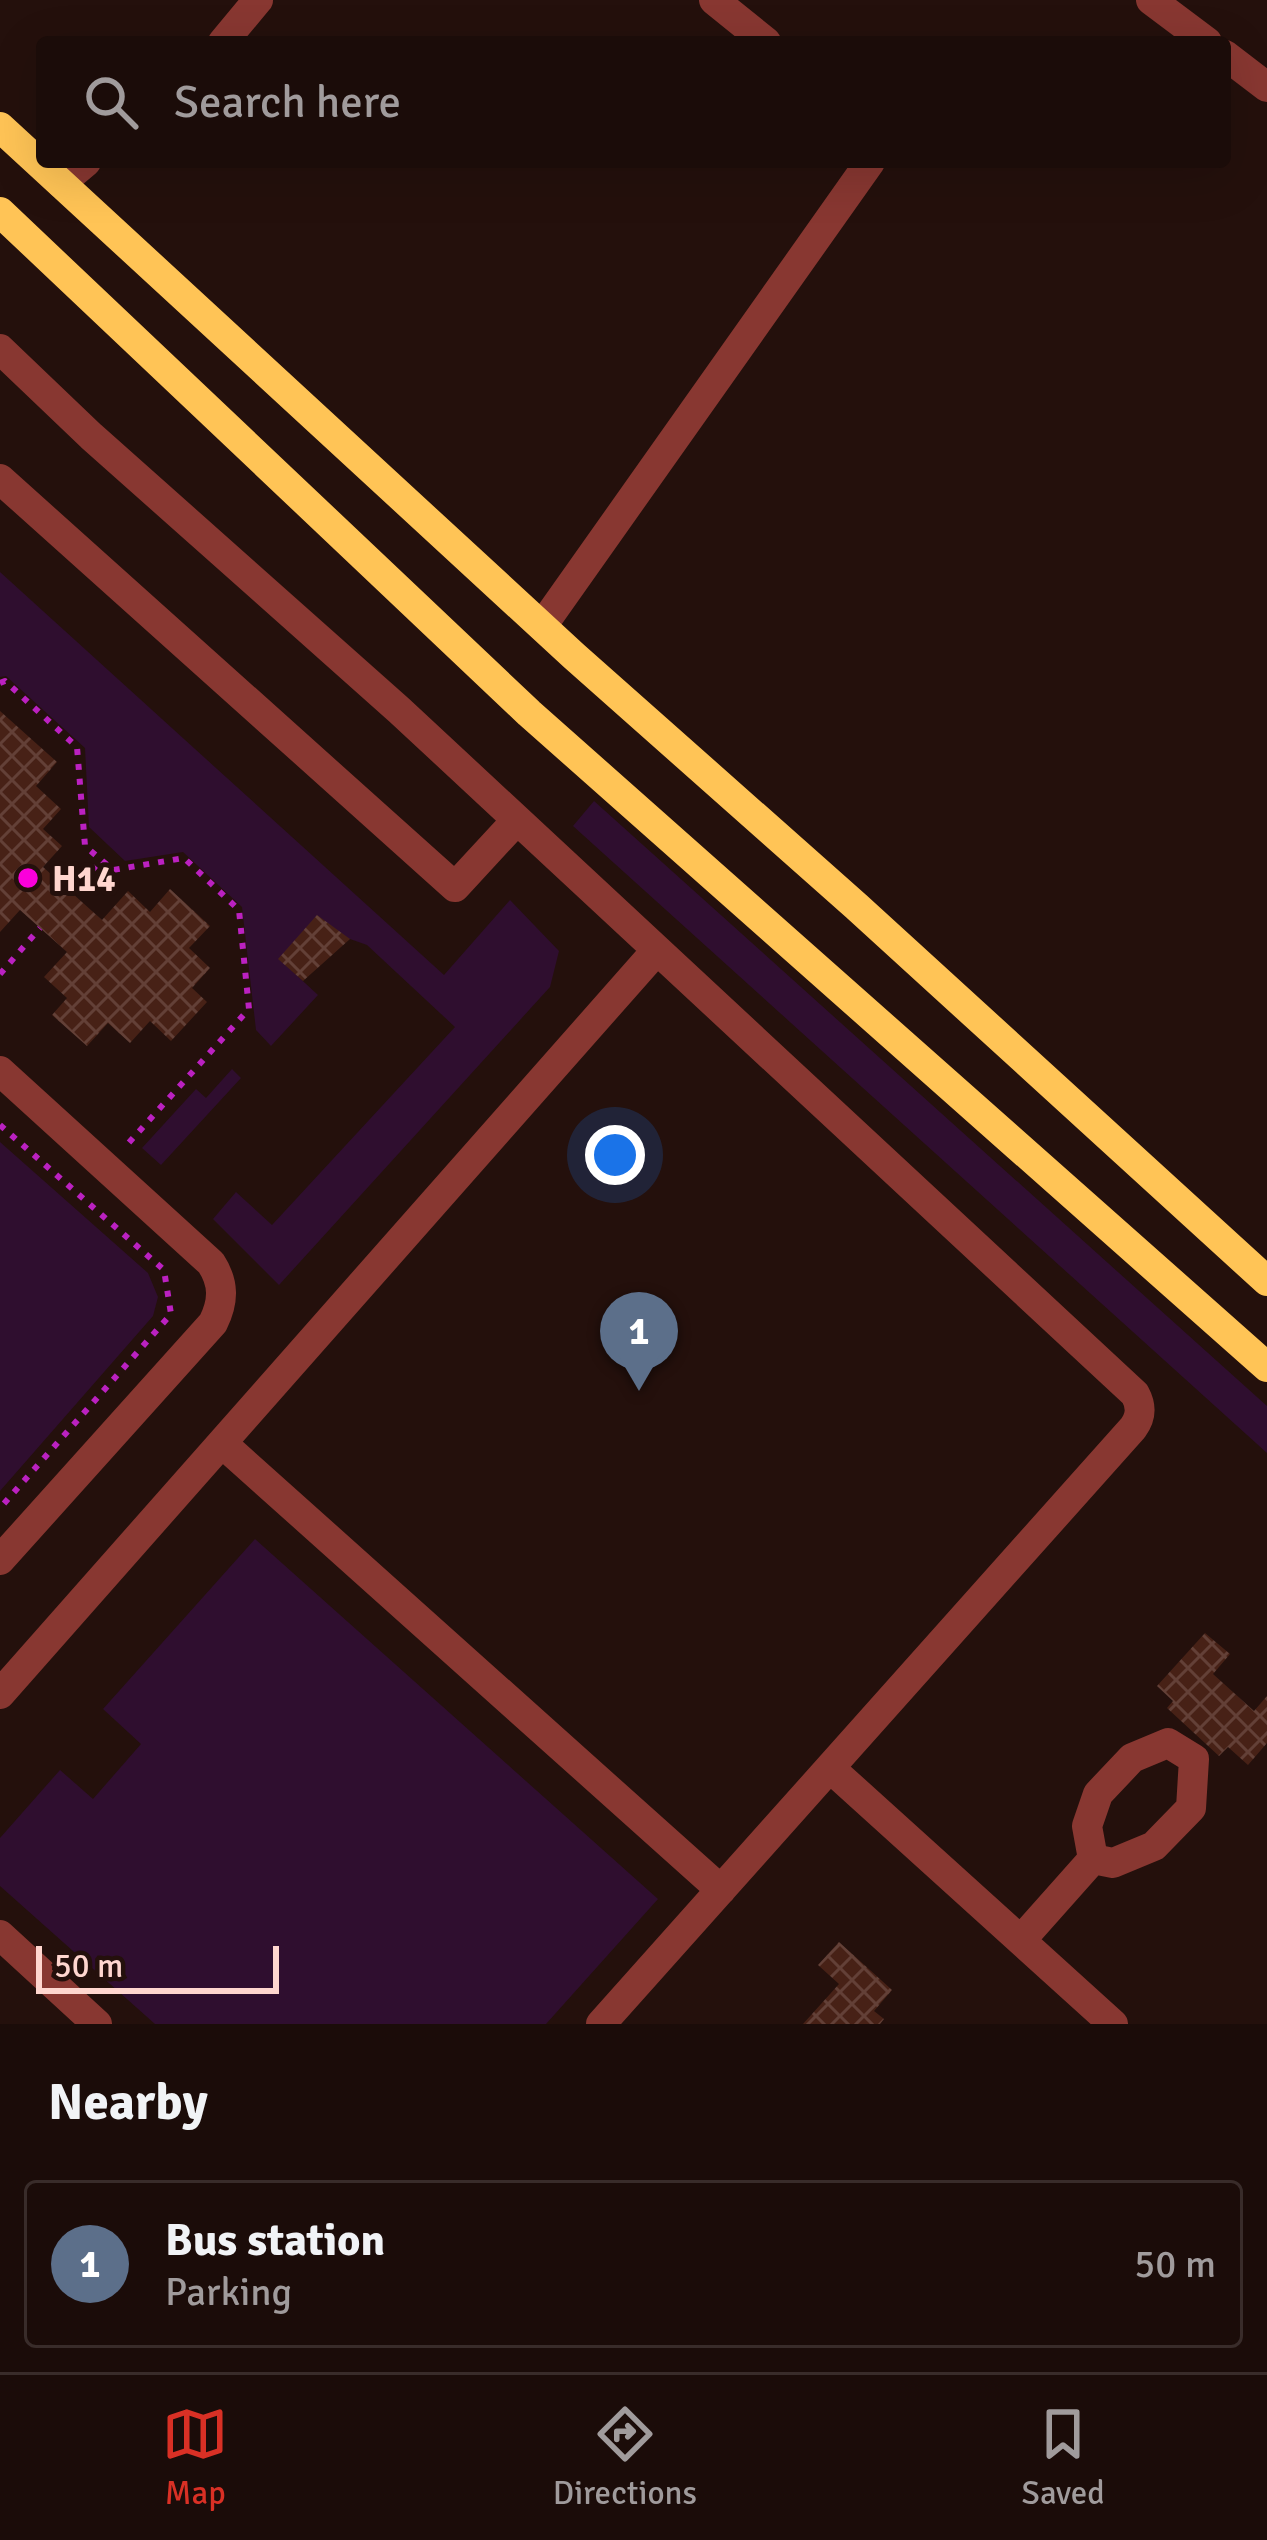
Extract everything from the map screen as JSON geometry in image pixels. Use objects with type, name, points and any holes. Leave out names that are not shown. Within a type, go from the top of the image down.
[{"type":"main road","points":[[0,127],[36,160]]},
{"type":"main road","points":[[45,168],[542,626],[1267,1281]]},
{"type":"main road","points":[[0,212],[530,713],[1267,1367]]},
{"type":"street","points":[[228,36],[258,0]]},
{"type":"street","points":[[714,0],[759,36]]},
{"type":"street","points":[[1151,0],[1200,36]]},
{"type":"street","points":[[1231,60],[1267,87]]},
{"type":"street","points":[[61,183],[79,168]]},
{"type":"street","points":[[542,626],[866,168]]},
{"type":"street","points":[[0,349],[108,452],[399,710],[1135,1394],[1140,1407],[1132,1428],[601,2024]]},
{"type":"street","points":[[0,479],[455,887],[516,821]]},
{"type":"street","points":[[0,1694],[656,951]]},
{"type":"street","points":[[0,1071],[211,1263],[221,1286],[213,1323],[0,1560]]},
{"type":"street","points":[[223,1444],[721,1889]]},
{"type":"street","points":[[830,1768],[1113,2024]]},
{"type":"street","points":[[1021,1940],[1093,1859]]},
{"type":"street","points":[[0,1935],[98,2024]]},
{"type":"path","points":[[0,682],[77,747],[85,846],[113,870],[184,858],[239,910],[249,1009],[106,1168]]},
{"type":"path","points":[[72,893],[101,860]]},
{"type":"path","points":[[0,974],[40,928]]},
{"type":"path","points":[[0,1125],[164,1270],[171,1314],[0,1508]]},
{"type":"shaded area","points":[[0,572],[444,975],[510,900],[559,951],[550,987],[279,1285],[213,1219],[236,1192],[272,1225],[455,1027],[367,945],[350,939],[279,959],[318,995],[271,1046],[256,1030],[242,907],[183,852],[125,861],[89,827],[85,748],[6,676],[0,677]]},
{"type":"shaded area","points":[[594,801],[1267,1406],[1267,1453],[573,826]]},
{"type":"shaded area","points":[[232,1069],[241,1078],[161,1165],[142,1148],[196,1089],[206,1098]]},
{"type":"shaded area","points":[[0,1142],[148,1273],[158,1297],[153,1316],[0,1491]]},
{"type":"shaded area","points":[[255,1539],[658,1899],[546,2024],[155,2024],[0,1886],[0,1838],[60,1770],[93,1799],[141,1744],[103,1709]]},
{"type":"building","name":"H14","points":[[0,711],[57,762],[36,786],[61,809],[43,829],[62,846],[43,867],[102,920],[128,891],[150,912],[170,889],[210,926],[189,948],[210,968],[192,988],[207,1002],[171,1041],[150,1021],[130,1043],[108,1023],[87,1046],[52,1015],[67,998],[44,977],[67,952],[20,910],[0,932]]},
{"type":"building","points":[[317,915],[350,939],[303,981],[278,959]]},
{"type":"building","points":[[1205,1633],[1230,1654],[1213,1674],[1254,1711],[1267,1696],[1267,1743],[1248,1765],[1228,1747],[1219,1756],[1167,1708],[1173,1701],[1157,1686]]},
{"type":"building","points":[[839,1942],[892,1990],[874,2011],[884,2019],[880,2024],[803,2024],[839,1984],[818,1965]]},
{"type":"place","name":"H14","points":[[28,878]]},
{"type":"place","name":"Bus station","points":[[639,1391]]}]
